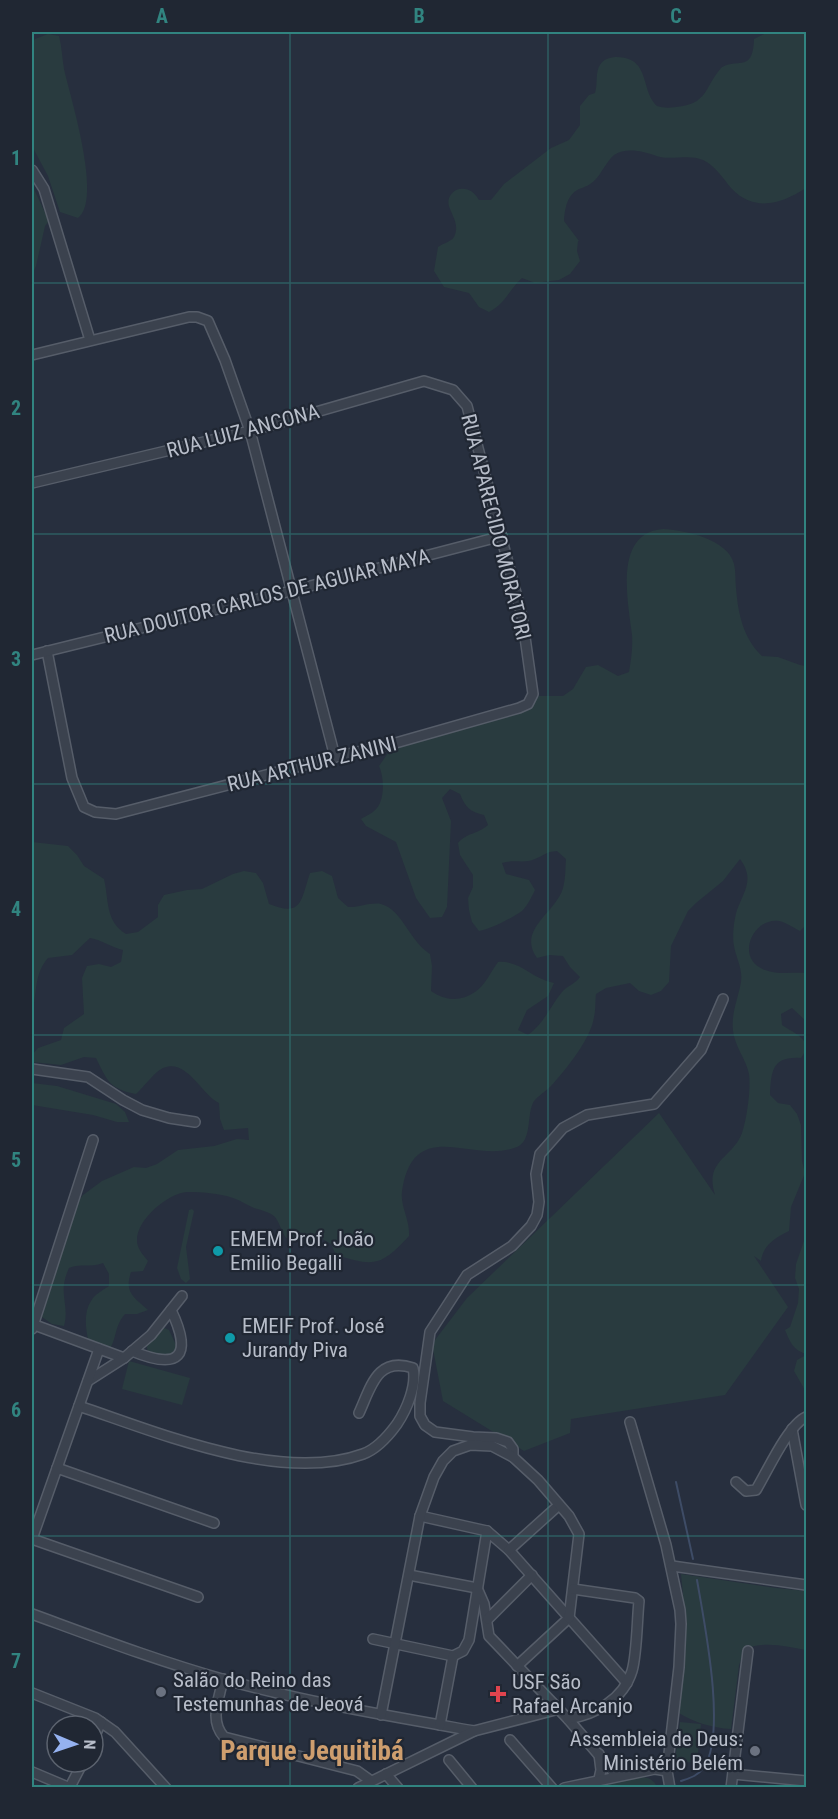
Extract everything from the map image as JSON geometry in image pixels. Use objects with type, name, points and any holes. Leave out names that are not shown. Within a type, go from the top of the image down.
[{"type":"street","points":[[32,170],[44,189],[90,340]]},
{"type":"street","points":[[32,355],[189,317],[208,321],[217,338],[250,431],[335,757]]},
{"type":"street","name":"RUA LUIZ ANCONA","points":[[32,483],[250,431],[424,381],[453,390]]},
{"type":"street","name":"RUA APARECIDO MORATORI","points":[[453,390],[467,406],[522,616],[532,694],[528,704]]},
{"type":"street","name":"RUA DOUTOR CARLOS DE AGUIAR MAYA","points":[[32,655],[502,536]]},
{"type":"street","name":"RUA ARTHUR ZANINI","points":[[47,651],[72,778],[84,807],[94,812],[116,814],[392,744],[528,704]]},
{"type":"street","points":[[513,1457],[513,1449],[508,1442],[496,1438],[435,1432],[425,1425],[420,1416],[420,1402],[430,1332],[467,1275],[512,1246],[531,1226],[537,1215],[536,1174],[540,1154],[562,1128],[587,1115],[654,1104],[701,1050],[723,999]]},
{"type":"street","points":[[32,1068],[88,1077],[142,1110],[169,1118],[195,1122]]},
{"type":"street","points":[[93,1140],[32,1326],[124,1358]]},
{"type":"street","points":[[88,1381],[124,1358],[151,1335],[182,1296]]},
{"type":"street","points":[[132,1351],[160,1361],[176,1356],[183,1347],[179,1327],[171,1310]]},
{"type":"street","points":[[99,1349],[32,1539],[198,1597]]},
{"type":"street","points":[[79,1406],[222,1453],[278,1461],[323,1462],[365,1453],[388,1436],[404,1414],[415,1377],[413,1368],[403,1365],[387,1367],[376,1375],[359,1413]]},
{"type":"street","points":[[736,1482],[746,1491],[756,1490],[792,1429],[803,1418],[807,1418]]},
{"type":"street","points":[[630,1422],[672,1566],[681,1624],[679,1667],[667,1771],[670,1788]]},
{"type":"street","points":[[792,1429],[807,1504]]},
{"type":"street","points":[[381,1715],[420,1516],[434,1477],[443,1461],[453,1451],[470,1445],[492,1446],[513,1457],[538,1480],[569,1516],[579,1534],[569,1618],[517,1666]]},
{"type":"street","points":[[57,1468],[214,1523]]},
{"type":"street","points":[[509,1550],[559,1505]]},
{"type":"street","points":[[420,1516],[487,1531],[509,1550],[627,1683]]},
{"type":"street","points":[[373,1639],[453,1656],[463,1650],[469,1640],[487,1531]]},
{"type":"street","points":[[672,1566],[807,1586]]},
{"type":"street","points":[[409,1575],[477,1588]]},
{"type":"street","points":[[488,1619],[532,1575]]},
{"type":"street","points":[[477,1588],[488,1619],[489,1636],[559,1709],[616,1775]]},
{"type":"street","points":[[568,1719],[589,1715],[606,1706],[627,1683],[633,1670],[639,1601],[635,1598],[573,1589]]},
{"type":"street","points":[[32,1614],[161,1661],[223,1679],[381,1715],[474,1731]]},
{"type":"street","points":[[469,1640],[489,1636]]},
{"type":"street","points":[[730,1788],[748,1651]]},
{"type":"street","points":[[440,1725],[453,1656]]},
{"type":"street","points":[[223,1679],[215,1718],[218,1729],[224,1737],[357,1771],[371,1781]]},
{"type":"street","points":[[32,1693],[88,1714]]},
{"type":"street","points":[[358,1788],[474,1731],[559,1709]]},
{"type":"street","points":[[105,1725],[115,1732],[166,1788]]},
{"type":"street","points":[[510,1740],[552,1788]]},
{"type":"street","points":[[598,1779],[601,1770],[599,1754]]},
{"type":"street","points":[[448,1760],[472,1788]]},
{"type":"street","points":[[564,1788],[655,1768],[667,1771]]},
{"type":"street","points":[[32,1772],[70,1787]]},
{"type":"street","points":[[386,1774],[398,1788]]},
{"type":"street","points":[[733,1774],[807,1781]]},
{"type":"shaded area","points":[[768,32],[806,32],[806,188],[779,201],[759,203],[741,196],[732,189],[716,169],[703,160],[691,157],[666,158],[639,151],[623,151],[614,155],[595,180],[575,192],[567,202],[564,221],[579,241],[577,251],[580,261],[570,274],[559,280],[535,283],[522,278],[503,301],[489,312],[479,307],[469,293],[444,287],[434,271],[438,247],[451,240],[456,233],[456,225],[448,202],[450,196],[458,189],[465,189],[474,193],[479,200],[491,200],[504,184],[551,148],[569,140],[580,125],[580,106],[589,95],[595,93],[598,71],[603,61],[617,57],[635,63],[657,106],[668,108],[686,105],[700,99],[721,68],[747,61],[751,57],[754,39]]},
{"type":"shaded area","points":[[48,34],[59,36],[64,69],[83,147],[87,191],[85,208],[78,218],[60,212],[48,176],[32,146],[32,44],[35,39]]},
{"type":"shaded area","points":[[32,185],[49,221],[45,226],[32,275]]},
{"type":"shaded area","points":[[663,529],[693,534],[723,548],[730,555],[734,564],[740,616],[750,641],[762,656],[778,657],[806,666],[806,925],[800,931],[779,921],[761,925],[751,940],[749,949],[750,957],[756,965],[765,970],[780,973],[806,973],[806,1021],[792,1008],[781,1014],[782,1025],[805,1042],[805,1052],[801,1058],[784,1059],[775,1066],[771,1078],[770,1095],[778,1103],[790,1105],[797,1114],[801,1125],[802,1161],[805,1173],[791,1207],[789,1231],[767,1246],[761,1261],[754,1256],[788,1307],[725,1395],[571,1419],[570,1433],[524,1451],[443,1401],[432,1344],[467,1298],[659,1113],[715,1195],[713,1174],[716,1167],[738,1142],[742,1133],[749,1095],[749,1074],[733,1031],[741,977],[733,938],[737,910],[747,885],[747,873],[740,859],[723,881],[688,911],[671,946],[669,982],[661,991],[651,995],[639,991],[630,983],[606,988],[596,994],[595,1014],[588,1035],[564,1071],[534,1101],[527,1133],[522,1144],[500,1151],[448,1147],[432,1148],[419,1154],[409,1168],[402,1191],[409,1236],[391,1253],[377,1261],[349,1259],[336,1255],[331,1244],[321,1238],[310,1242],[286,1238],[273,1215],[236,1199],[210,1193],[179,1194],[155,1209],[147,1217],[138,1233],[138,1246],[148,1261],[143,1271],[131,1272],[129,1285],[135,1298],[148,1310],[137,1314],[125,1314],[120,1320],[109,1351],[95,1361],[90,1347],[86,1315],[93,1299],[109,1286],[109,1274],[103,1263],[69,1268],[64,1285],[66,1311],[64,1326],[52,1324],[42,1317],[39,1305],[49,1258],[61,1224],[83,1195],[102,1181],[134,1167],[146,1168],[157,1164],[178,1150],[214,1146],[237,1139],[249,1140],[248,1128],[224,1130],[220,1119],[219,1103],[212,1099],[187,1072],[179,1068],[172,1066],[163,1068],[136,1094],[114,1086],[96,1058],[84,1057],[61,1065],[32,1062],[32,1055],[38,1048],[61,1040],[64,1028],[84,1014],[82,978],[87,966],[99,964],[111,967],[121,962],[123,950],[90,938],[72,955],[48,958],[39,974],[32,1005],[32,842],[68,846],[84,866],[104,879],[111,916],[119,929],[126,934],[138,932],[158,917],[158,905],[164,895],[202,889],[244,871],[256,873],[263,883],[269,904],[288,909],[295,907],[302,898],[310,873],[322,871],[332,876],[338,898],[348,907],[381,904],[389,907],[401,919],[417,942],[430,954],[431,991],[436,994],[453,999],[470,995],[482,986],[498,962],[513,964],[554,983],[548,996],[527,1010],[518,1030],[528,1035],[543,1020],[562,992],[580,977],[563,956],[549,955],[537,958],[531,941],[537,926],[563,889],[566,859],[557,851],[531,860],[502,863],[506,874],[529,880],[535,890],[522,911],[501,923],[479,931],[472,922],[469,910],[468,898],[473,887],[473,875],[460,855],[458,843],[488,825],[484,815],[469,808],[460,794],[450,789],[442,798],[451,821],[447,907],[442,917],[430,918],[416,898],[396,842],[366,826],[361,819],[380,804],[383,787],[379,766],[397,740],[431,731],[442,725],[529,702],[539,696],[563,696],[573,689],[586,667],[598,665],[618,676],[629,672],[632,640],[627,571],[630,555],[636,542],[647,533]]},
{"type":"shaded area","points":[[32,1083],[57,1086],[116,1104],[125,1112],[129,1122],[117,1122],[93,1115],[32,1105]]},
{"type":"shaded area","points":[[189,1210],[194,1211],[186,1247],[190,1279],[186,1283],[181,1279],[177,1268]]},
{"type":"shaded area","points":[[806,1235],[806,1354],[792,1345],[785,1330],[790,1327],[798,1303],[796,1264]]},
{"type":"shaded area","points":[[162,1327],[169,1330],[177,1347],[174,1353],[165,1357],[148,1352],[146,1344]]},
{"type":"shaded area","points":[[806,1355],[806,1392],[794,1371],[797,1360]]},
{"type":"shaded area","points":[[129,1361],[190,1378],[182,1405],[122,1389]]},
{"type":"shaded area","points":[[681,1574],[806,1591],[806,1650],[768,1645],[745,1649],[739,1665],[731,1729],[703,1724],[677,1712],[686,1626]]},
{"type":"shaded area","points":[[680,1722],[701,1724],[697,1763],[675,1761]]},
{"type":"shaded area","points":[[636,1776],[649,1778],[657,1787],[587,1788]]},
{"type":"waterway","points":[[676,1482],[693,1559]]},
{"type":"waterway","points":[[681,1781],[696,1775],[704,1767],[711,1751],[714,1729],[712,1676],[697,1580]]},
{"type":"place","name":"EMEM Prof. João Emilio Begalli","points":[[218,1251]]},
{"type":"place","name":"EMEIF Prof. José Jurandy Piva","points":[[230,1338]]},
{"type":"place","name":"Salão do Reino das Testemunhas de Jeová","points":[[161,1692]]},
{"type":"place","name":"USF São Rafael Arcanjo","points":[[498,1694]]},
{"type":"place","name":"Assembleia de Deus: Ministério Belém","points":[[755,1751]]},
{"type":"district","name":"Parque Jequitibá","points":[[312,1751]]}]
